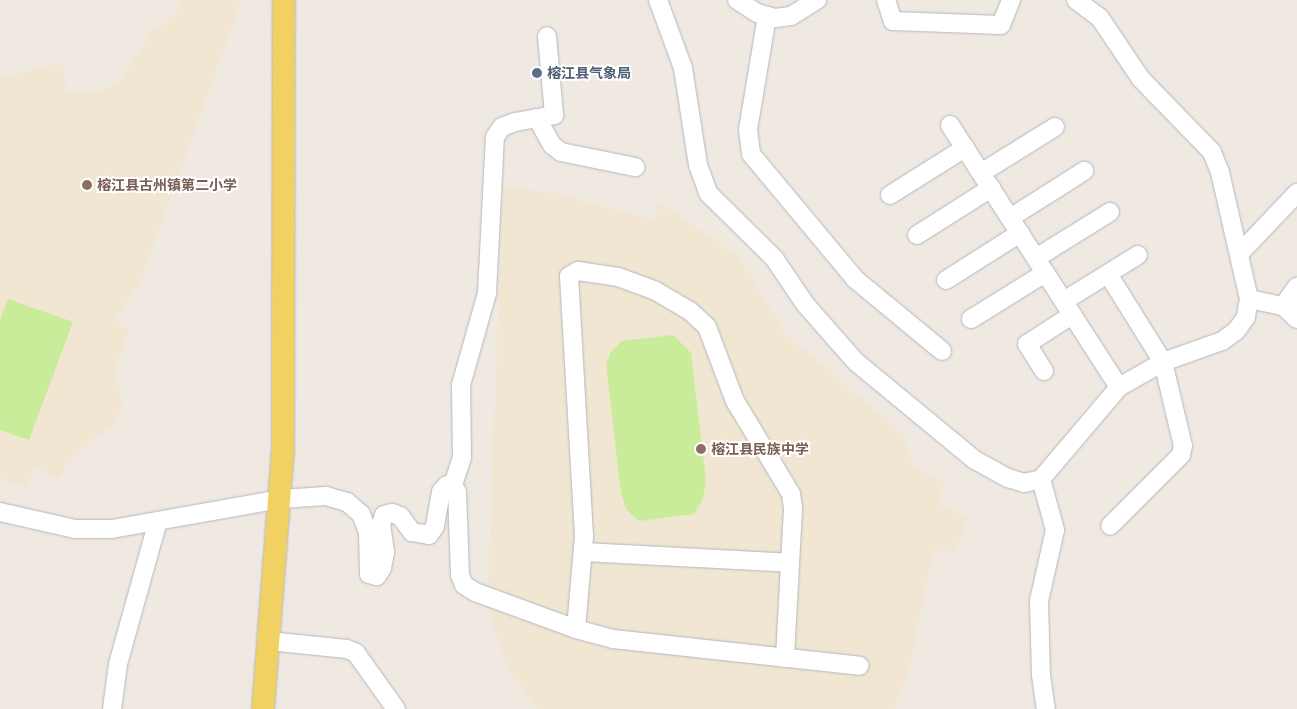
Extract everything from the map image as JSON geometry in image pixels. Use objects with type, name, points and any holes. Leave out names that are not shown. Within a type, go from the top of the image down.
[{"type":"main road","points":[[263,709],[281,499],[284,402],[284,0]]},
{"type":"street","points":[[658,0],[683,68],[698,165],[708,193],[774,258],[830,335],[884,388],[975,460],[1008,478],[1024,483],[1041,479],[1119,387],[1163,362],[1222,341],[1236,332],[1246,317],[1249,299],[1220,172],[1212,152],[1142,79],[1100,18],[1076,0]]},
{"type":"street","points":[[738,0],[767,16],[791,16],[817,0]]},
{"type":"street","points":[[886,0],[893,21],[1001,25],[1010,0]]},
{"type":"street","points":[[767,16],[748,129],[752,154],[855,279],[942,351]]},
{"type":"street","points":[[547,36],[554,115],[502,127],[495,137],[487,293],[461,385],[462,457],[453,485],[457,492],[460,575],[464,585],[576,629],[642,644],[860,666]]},
{"type":"street","points":[[537,118],[552,145],[561,152],[635,167]]},
{"type":"street","points":[[950,125],[1119,387]]},
{"type":"street","points":[[981,173],[1055,127]]},
{"type":"street","points":[[890,195],[965,148]]},
{"type":"street","points":[[1010,218],[1084,171]]},
{"type":"street","points":[[916,235],[991,188]]},
{"type":"street","points":[[1240,253],[1297,193]]},
{"type":"street","points":[[971,319],[1110,212]]},
{"type":"street","points":[[946,280],[1020,233]]},
{"type":"street","points":[[1044,371],[1027,344],[1108,274],[1138,255]]},
{"type":"street","points":[[576,629],[583,552],[569,276],[578,270],[618,277],[654,290],[690,311],[707,327],[735,401],[791,494],[790,564],[785,658]]},
{"type":"street","points":[[1108,274],[1163,362],[1183,446],[1181,455],[1110,526]]},
{"type":"street","points":[[1290,307],[1297,287]]},
{"type":"street","points":[[1249,299],[1290,307],[1297,319]]},
{"type":"street","points":[[1041,479],[1055,530],[1039,601],[1040,675],[1046,709]]},
{"type":"street","points":[[0,512],[74,529],[112,529],[157,524],[281,499],[326,496],[347,502],[361,514],[368,532],[369,574],[377,576],[382,568],[385,552],[381,524],[384,515],[392,513],[400,516],[412,532],[429,535],[435,526],[441,492],[446,485],[453,485]]},
{"type":"street","points":[[112,709],[118,664],[157,524]]},
{"type":"street","points":[[583,552],[790,564]]},
{"type":"street","points":[[269,641],[347,648],[356,653],[396,709]]},
{"type":"shaded area","name":"榕江县古州镇第二小学","points":[[181,0],[242,0],[141,280],[115,321],[130,330],[116,367],[122,406],[118,419],[71,459],[59,479],[35,466],[27,488],[0,479],[0,77],[64,63],[66,91],[101,90],[122,79],[150,32],[173,17]]},
{"type":"shaded area","name":"榕江县民族中学","points":[[503,186],[559,194],[653,220],[661,203],[739,257],[786,334],[901,432],[915,466],[945,485],[938,502],[968,518],[955,552],[933,551],[910,666],[894,709],[537,709],[508,669],[487,609]]},
{"type":"green space","points":[[8,299],[73,322],[29,440],[0,430],[0,320]]},
{"type":"green space","points":[[673,335],[691,353],[706,481],[703,499],[694,514],[639,521],[626,509],[621,493],[606,364],[611,352],[622,341]]},
{"type":"place","name":"榕江县气象局","points":[[537,73]]},
{"type":"place","name":"榕江县古州镇第二小学","points":[[87,185]]},
{"type":"place","name":"榕江县民族中学","points":[[701,449]]}]
